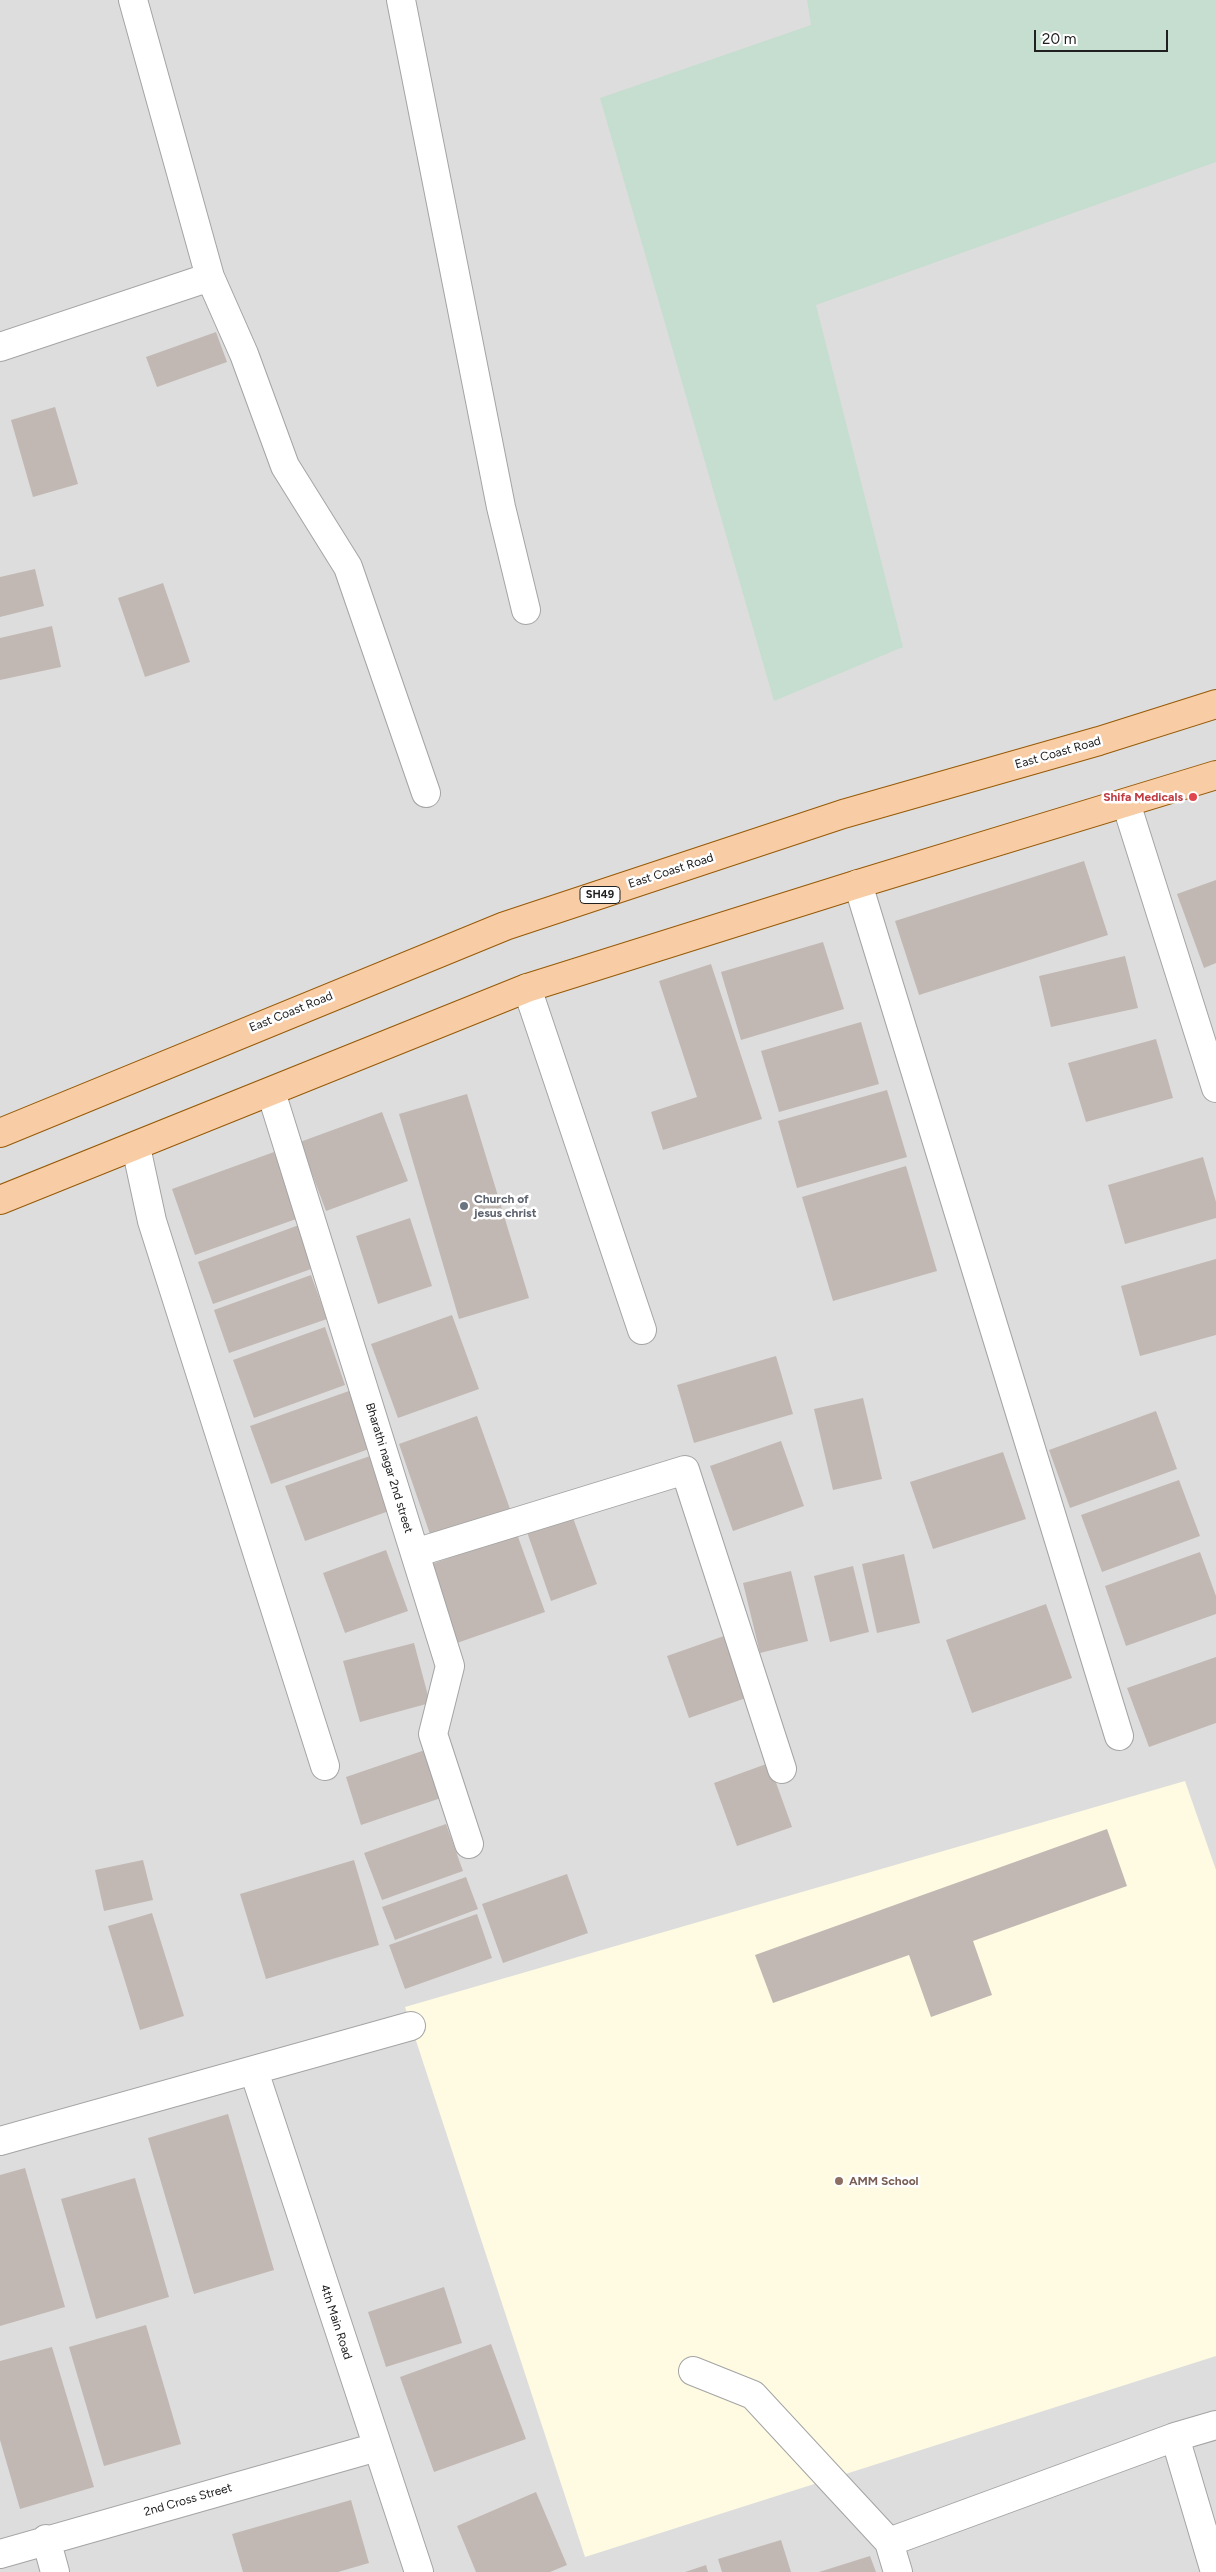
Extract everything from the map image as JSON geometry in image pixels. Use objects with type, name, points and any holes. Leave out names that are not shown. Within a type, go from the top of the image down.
[{"type":"main road","name":"East Coast Road","points":[[0,1133],[505,926],[844,814],[1099,741],[1216,704]]},
{"type":"main road","points":[[0,1200],[136,1147],[527,988],[858,884],[1216,775]]},
{"type":"street","points":[[133,0],[210,277],[244,354],[285,466],[348,567],[426,793]]},
{"type":"street","points":[[401,0],[501,507],[526,610]]},
{"type":"street","points":[[0,347],[210,277]]},
{"type":"street","points":[[1126,803],[1216,1088]]},
{"type":"street","points":[[858,884],[1119,1736]]},
{"type":"street","points":[[527,988],[642,1330]]},
{"type":"street","name":"Bharathi nagar 2nd street","points":[[271,1092],[450,1666],[433,1734],[468,1844]]},
{"type":"street","points":[[136,1147],[152,1221],[325,1766]]},
{"type":"street","points":[[415,1553],[685,1470],[782,1769]]},
{"type":"street","points":[[0,2141],[411,2026]]},
{"type":"street","name":"4th Main Road","points":[[254,2071],[419,2572]]},
{"type":"street","points":[[693,2371],[753,2395],[889,2542],[898,2572]]},
{"type":"street","points":[[889,2542],[1175,2437],[1216,2425]]},
{"type":"street","points":[[1175,2437],[1215,2572]]},
{"type":"street","name":"2nd Cross Street","points":[[0,2554],[46,2539],[377,2447]]},
{"type":"street","points":[[46,2539],[55,2572]]},
{"type":"shaded area","points":[[0,0],[1216,0],[1216,2572],[0,2572]]},
{"type":"shaded area","name":"AMM School","points":[[1185,1781],[1216,1870],[1216,2356],[585,2557],[405,2007]]},
{"type":"green space","points":[[807,0],[1216,0],[1216,162],[816,305],[903,647],[774,701],[600,98],[811,25]]},
{"type":"building","points":[[216,332],[227,362],[157,387],[146,357]]},
{"type":"building","points":[[55,407],[78,484],[33,497],[11,420]]},
{"type":"building","points":[[35,569],[44,606],[0,617],[0,577]]},
{"type":"building","points":[[163,583],[190,662],[145,677],[118,598]]},
{"type":"building","points":[[52,626],[61,667],[0,680],[0,638]]},
{"type":"building","points":[[1084,861],[1108,935],[919,995],[895,921]]},
{"type":"building","points":[[1216,880],[1216,963],[1204,968],[1177,894]]},
{"type":"building","points":[[823,942],[844,1009],[741,1040],[721,972]]},
{"type":"building","points":[[1125,956],[1138,1008],[1051,1027],[1039,976]]},
{"type":"building","points":[[711,964],[762,1119],[663,1150],[651,1112],[697,1097],[659,981]]},
{"type":"building","points":[[861,1022],[879,1084],[779,1112],[761,1051]]},
{"type":"building","points":[[1156,1039],[1173,1098],[1086,1122],[1068,1063]]},
{"type":"building","points":[[887,1090],[907,1157],[797,1188],[778,1121]]},
{"type":"building","name":"Church of jesus christ","points":[[467,1094],[529,1298],[459,1319],[399,1114]]},
{"type":"building","points":[[382,1112],[408,1181],[326,1211],[300,1142]]},
{"type":"building","points":[[274,1152],[299,1218],[195,1255],[172,1189]]},
{"type":"building","points":[[1203,1157],[1216,1202],[1216,1218],[1125,1244],[1108,1185]]},
{"type":"building","points":[[906,1166],[937,1271],[833,1301],[802,1197]]},
{"type":"building","points":[[410,1218],[432,1286],[378,1304],[356,1236]]},
{"type":"building","points":[[299,1225],[314,1268],[213,1304],[198,1262]]},
{"type":"building","points":[[1216,1259],[1216,1335],[1140,1356],[1121,1286]]},
{"type":"building","points":[[311,1275],[327,1319],[229,1353],[214,1310]]},
{"type":"building","points":[[452,1315],[479,1389],[398,1418],[371,1344]]},
{"type":"building","points":[[325,1327],[345,1385],[254,1418],[233,1360]]},
{"type":"building","points":[[776,1356],[793,1414],[694,1443],[677,1385]]},
{"type":"building","points":[[349,1391],[369,1449],[271,1484],[250,1426]]},
{"type":"building","points":[[863,1398],[882,1479],[833,1490],[814,1409]]},
{"type":"building","points":[[1156,1411],[1177,1469],[1070,1508],[1049,1450]]},
{"type":"building","points":[[477,1416],[510,1509],[431,1537],[399,1444]]},
{"type":"building","points":[[781,1441],[804,1506],[733,1531],[710,1466]]},
{"type":"building","points":[[1003,1452],[1026,1519],[933,1549],[910,1482]]},
{"type":"building","points":[[370,1456],[389,1511],[305,1541],[285,1486]]},
{"type":"building","points":[[1179,1480],[1200,1536],[1102,1572],[1081,1515]]},
{"type":"building","points":[[572,1515],[597,1584],[551,1601],[527,1532]]},
{"type":"building","points":[[517,1534],[545,1612],[457,1643],[429,1565]]},
{"type":"building","points":[[386,1550],[408,1611],[345,1633],[323,1573]]},
{"type":"building","points":[[1200,1552],[1216,1596],[1216,1614],[1126,1646],[1105,1586]]},
{"type":"building","points":[[904,1554],[920,1623],[877,1633],[862,1564]]},
{"type":"building","points":[[853,1566],[869,1632],[830,1642],[814,1576]]},
{"type":"building","points":[[791,1571],[808,1641],[760,1653],[743,1583]]},
{"type":"building","points":[[1046,1604],[1072,1678],[972,1713],[946,1640]]},
{"type":"building","points":[[724,1636],[746,1698],[689,1718],[667,1656]]},
{"type":"building","points":[[414,1643],[430,1703],[360,1722],[343,1661]]},
{"type":"building","points":[[1216,1657],[1216,1723],[1149,1747],[1127,1688]]},
{"type":"building","points":[[425,1750],[441,1798],[361,1825],[346,1777]]},
{"type":"building","points":[[769,1763],[792,1827],[737,1846],[714,1783]]},
{"type":"building","points":[[446,1824],[463,1871],[382,1900],[364,1853]]},
{"type":"building","points":[[1107,1829],[1127,1886],[973,1941],[992,1995],[931,2017],[909,1955],[773,2003],[755,1955]]},
{"type":"building","points":[[143,1860],[153,1900],[104,1911],[95,1870]]},
{"type":"building","points":[[354,1860],[379,1945],[266,1979],[240,1894]]},
{"type":"building","points":[[567,1874],[588,1933],[503,1963],[482,1904]]},
{"type":"building","points":[[466,1877],[478,1909],[395,1940],[382,1907]]},
{"type":"building","points":[[152,1913],[184,2016],[140,2030],[108,1926]]},
{"type":"building","points":[[477,1914],[492,1958],[405,1989],[389,1945]]},
{"type":"building","points":[[228,2114],[274,2270],[194,2294],[148,2138]]},
{"type":"building","points":[[25,2168],[65,2307],[0,2326],[0,2175]]},
{"type":"building","points":[[135,2178],[169,2297],[96,2319],[61,2199]]},
{"type":"building","points":[[444,2287],[462,2343],[386,2367],[368,2312]]},
{"type":"building","points":[[146,2325],[181,2444],[104,2466],[69,2347]]},
{"type":"building","points":[[491,2344],[526,2439],[434,2472],[400,2377]]},
{"type":"building","points":[[52,2347],[94,2487],[20,2509],[0,2440],[0,2361]]},
{"type":"building","points":[[536,2492],[567,2565],[550,2572],[476,2572],[457,2526]]},
{"type":"building","points":[[351,2500],[369,2563],[338,2572],[243,2572],[232,2534]]},
{"type":"building","points":[[781,2540],[791,2572],[722,2572],[718,2559]]},
{"type":"building","points":[[870,2556],[876,2572],[819,2572]]},
{"type":"building","points":[[706,2565],[708,2572],[685,2572]]},
{"type":"place","name":"Shifa Medicals","points":[[1193,797]]},
{"type":"place","name":"Church of jesus christ","points":[[464,1206]]},
{"type":"place","name":"AMM School","points":[[839,2181]]}]
